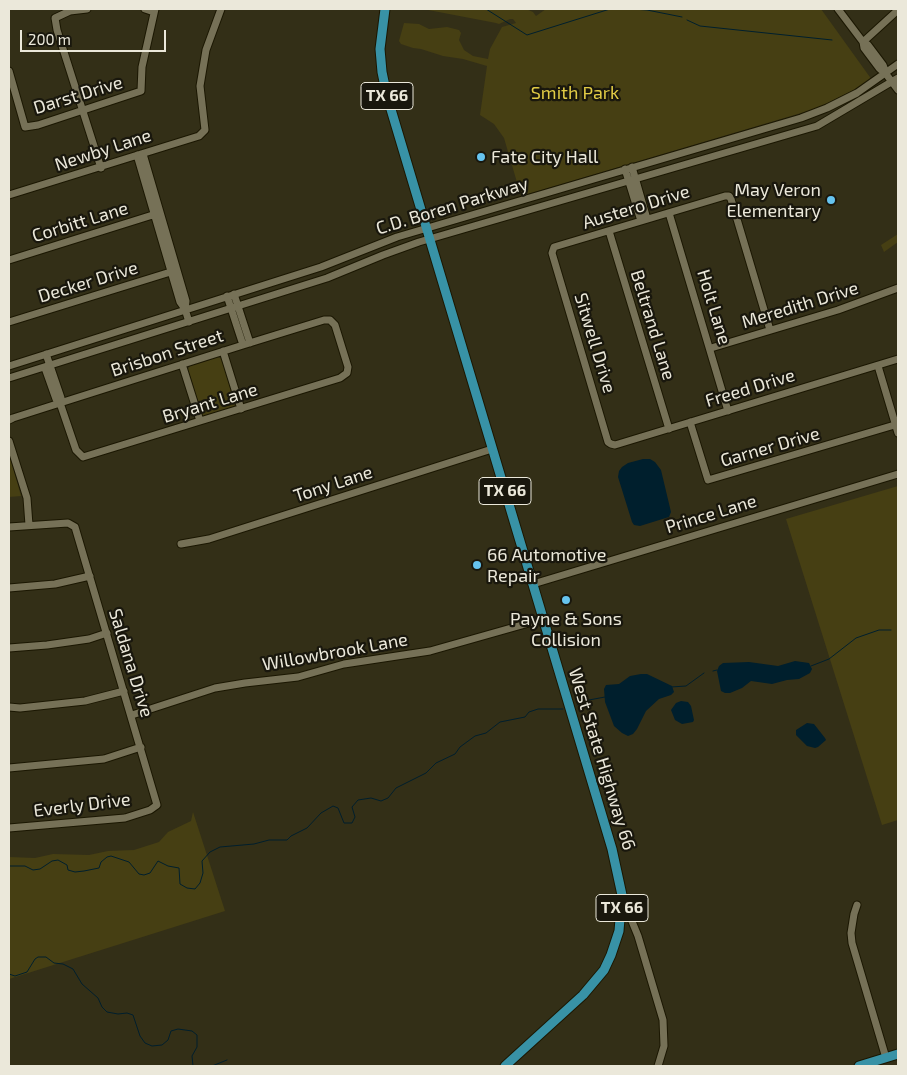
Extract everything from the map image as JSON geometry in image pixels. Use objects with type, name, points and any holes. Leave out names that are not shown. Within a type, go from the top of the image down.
[{"type":"main road","name":"TX 66","points":[[385,9],[380,49],[383,80],[430,240]]},
{"type":"main road","name":"West State Highway 66","points":[[430,240],[616,862],[622,895],[619,931],[600,975],[583,994],[505,1066]]},
{"type":"main road","points":[[859,1066],[898,1054]]},
{"type":"street","points":[[87,9],[70,11],[55,18],[57,30],[101,168]]},
{"type":"street","points":[[145,9],[155,10]]},
{"type":"street","name":"Newby Lane","points":[[9,196],[199,136],[205,130],[200,86],[206,50],[221,9]]},
{"type":"street","points":[[838,9],[862,42],[868,45],[883,65],[886,74],[895,80],[898,90]]},
{"type":"street","name":"Darst Drive","points":[[9,70],[25,127],[38,125],[141,92],[142,67],[155,10]]},
{"type":"street","points":[[862,42],[898,10]]},
{"type":"street","name":"C.D. Boren Parkway","points":[[9,366],[321,267],[397,237],[801,118],[857,93],[898,64]]},
{"type":"street","name":"C.D. Boren Parkway","points":[[9,378],[326,278],[383,255],[430,240],[817,126],[895,80]]},
{"type":"street","points":[[757,131],[759,144]]},
{"type":"street","points":[[140,155],[174,271],[180,302],[185,309],[189,322]]},
{"type":"street","points":[[629,168],[644,220]]},
{"type":"street","name":"Austero Drive","points":[[552,250],[554,247],[729,196],[770,330]]},
{"type":"street","points":[[501,206],[504,218]]},
{"type":"street","name":"Holt Lane","points":[[669,212],[728,411]]},
{"type":"street","name":"Corbitt Lane","points":[[9,260],[157,213]]},
{"type":"street","name":"Beltrand Lane","points":[[609,231],[669,429]]},
{"type":"street","name":"Sitwell Drive","points":[[552,250],[608,442],[611,444]]},
{"type":"street","name":"Decker Drive","points":[[9,322],[174,271]]},
{"type":"street","name":"Meredith Drive","points":[[710,348],[838,310],[898,288]]},
{"type":"street","points":[[231,295],[246,344]]},
{"type":"street","name":"Brisbon Street","points":[[11,419],[324,320],[330,320],[335,325],[348,366],[347,373]]},
{"type":"street","points":[[223,351],[241,409]]},
{"type":"street","points":[[44,355],[61,398],[60,404]]},
{"type":"street","name":"Freed Drive","points":[[611,444],[669,429],[898,360]]},
{"type":"street","points":[[182,364],[200,421]]},
{"type":"street","points":[[878,366],[897,425],[898,434]]},
{"type":"street","name":"Bryant Lane","points":[[60,404],[76,450],[81,456],[87,457],[340,378],[347,373]]},
{"type":"street","name":"Garner Drive","points":[[690,422],[708,480],[897,425]]},
{"type":"street","points":[[9,441],[27,498],[29,525],[9,527]]},
{"type":"street","name":"Tony Lane","points":[[181,544],[209,539],[492,449]]},
{"type":"street","name":"Prince Lane","points":[[533,584],[898,474]]},
{"type":"street","name":"Saldana Drive","points":[[29,525],[68,523],[73,525],[76,530],[157,805]]},
{"type":"street","points":[[9,588],[55,584],[90,576]]},
{"type":"street","name":"Willowbrook Lane","points":[[132,715],[216,688],[298,677],[344,664],[430,651],[544,619]]},
{"type":"street","points":[[9,648],[89,639],[107,633]]},
{"type":"street","points":[[9,708],[85,701],[124,691]]},
{"type":"street","points":[[9,768],[104,759],[141,747]]},
{"type":"street","name":"Everly Drive","points":[[9,828],[125,818],[150,810],[157,805]]},
{"type":"street","points":[[857,905],[851,933],[853,946],[886,1058]]},
{"type":"street","points":[[622,913],[630,914],[663,1020],[665,1039],[658,1066]]},
{"type":"green space","name":"Smith Park","points":[[423,9],[526,9],[533,12],[536,16],[546,9],[821,9],[872,80],[818,108],[521,196],[504,138],[494,124],[480,115],[487,66],[413,48],[401,44],[399,41],[404,23],[419,24],[429,29],[447,27],[459,30],[461,33],[459,40],[464,50],[473,56],[488,59],[490,49],[502,27],[516,23],[513,19],[510,19],[499,24]]},
{"type":"green space","points":[[898,234],[898,242],[884,252],[881,245]]},
{"type":"green space","points":[[218,357],[222,359],[235,405],[203,416],[188,369],[190,366]]},
{"type":"green space","points":[[9,454],[21,496],[9,497]]},
{"type":"green space","points":[[898,486],[898,820],[882,825],[786,519]]},
{"type":"green space","points":[[193,812],[225,911],[9,979],[9,857],[35,858],[53,854],[89,855],[108,851],[134,850],[159,842],[168,832],[191,821]]},
{"type":"water","points":[[650,459],[655,462],[661,470],[671,512],[669,517],[640,526],[634,525],[632,522],[618,477],[622,467],[628,463]]},
{"type":"water","points":[[795,661],[809,663],[812,669],[810,673],[799,679],[772,684],[751,681],[742,688],[730,693],[721,691],[717,671],[723,663],[749,662],[778,666]]},
{"type":"water","points":[[647,674],[672,686],[674,692],[659,699],[646,711],[637,729],[628,736],[614,726],[605,702],[604,689],[606,685],[619,684],[630,676]]},
{"type":"water","points":[[681,701],[688,702],[691,706],[693,722],[682,724],[675,720],[671,710],[676,703]]},
{"type":"water","points":[[807,723],[814,724],[826,740],[818,747],[807,746],[796,735],[796,730]]},
{"type":"waterway","points":[[486,9],[527,35],[610,9]]},
{"type":"waterway","points":[[633,9],[682,17]]},
{"type":"waterway","points":[[687,20],[700,26],[832,40]]},
{"type":"waterway","points":[[811,666],[829,659],[856,638],[879,630],[891,630]]},
{"type":"waterway","points":[[713,671],[717,670]]},
{"type":"waterway","points":[[671,687],[686,686],[704,673]]},
{"type":"waterway","points":[[577,705],[589,700],[605,697]]},
{"type":"waterway","points":[[9,866],[25,866],[33,870],[40,869],[52,861],[58,860],[67,865],[68,870],[75,872],[99,868],[101,862],[111,856],[129,862],[139,874],[144,875],[150,873],[158,861],[168,866],[179,868],[180,884],[187,888],[195,889],[200,883],[203,873],[202,861],[210,852],[220,847],[254,844],[269,840],[287,840],[307,828],[321,813],[333,806],[338,808],[344,823],[352,823],[355,817],[352,807],[358,800],[371,798],[381,801],[388,798],[396,788],[426,773],[436,763],[455,754],[460,747],[475,736],[486,733],[500,722],[525,717],[529,712],[538,709],[563,709]]},
{"type":"waterway","points":[[9,974],[15,976],[27,972],[38,957],[46,957],[54,963],[63,964],[73,969],[82,984],[98,998],[102,1007],[107,1012],[133,1015],[140,1036],[145,1043],[152,1046],[162,1045],[168,1040],[171,1031],[178,1029],[192,1031],[197,1035],[197,1047],[192,1056],[193,1066]]},
{"type":"waterway","points":[[212,1066],[227,1060]]},
{"type":"place","name":"Fate City Hall","points":[[481,157]]},
{"type":"place","name":"May Veron Elementary","points":[[831,200]]},
{"type":"place","name":"66 Automotive Repair","points":[[477,565]]},
{"type":"place","name":"Payne & Sons Collision","points":[[566,600]]}]
